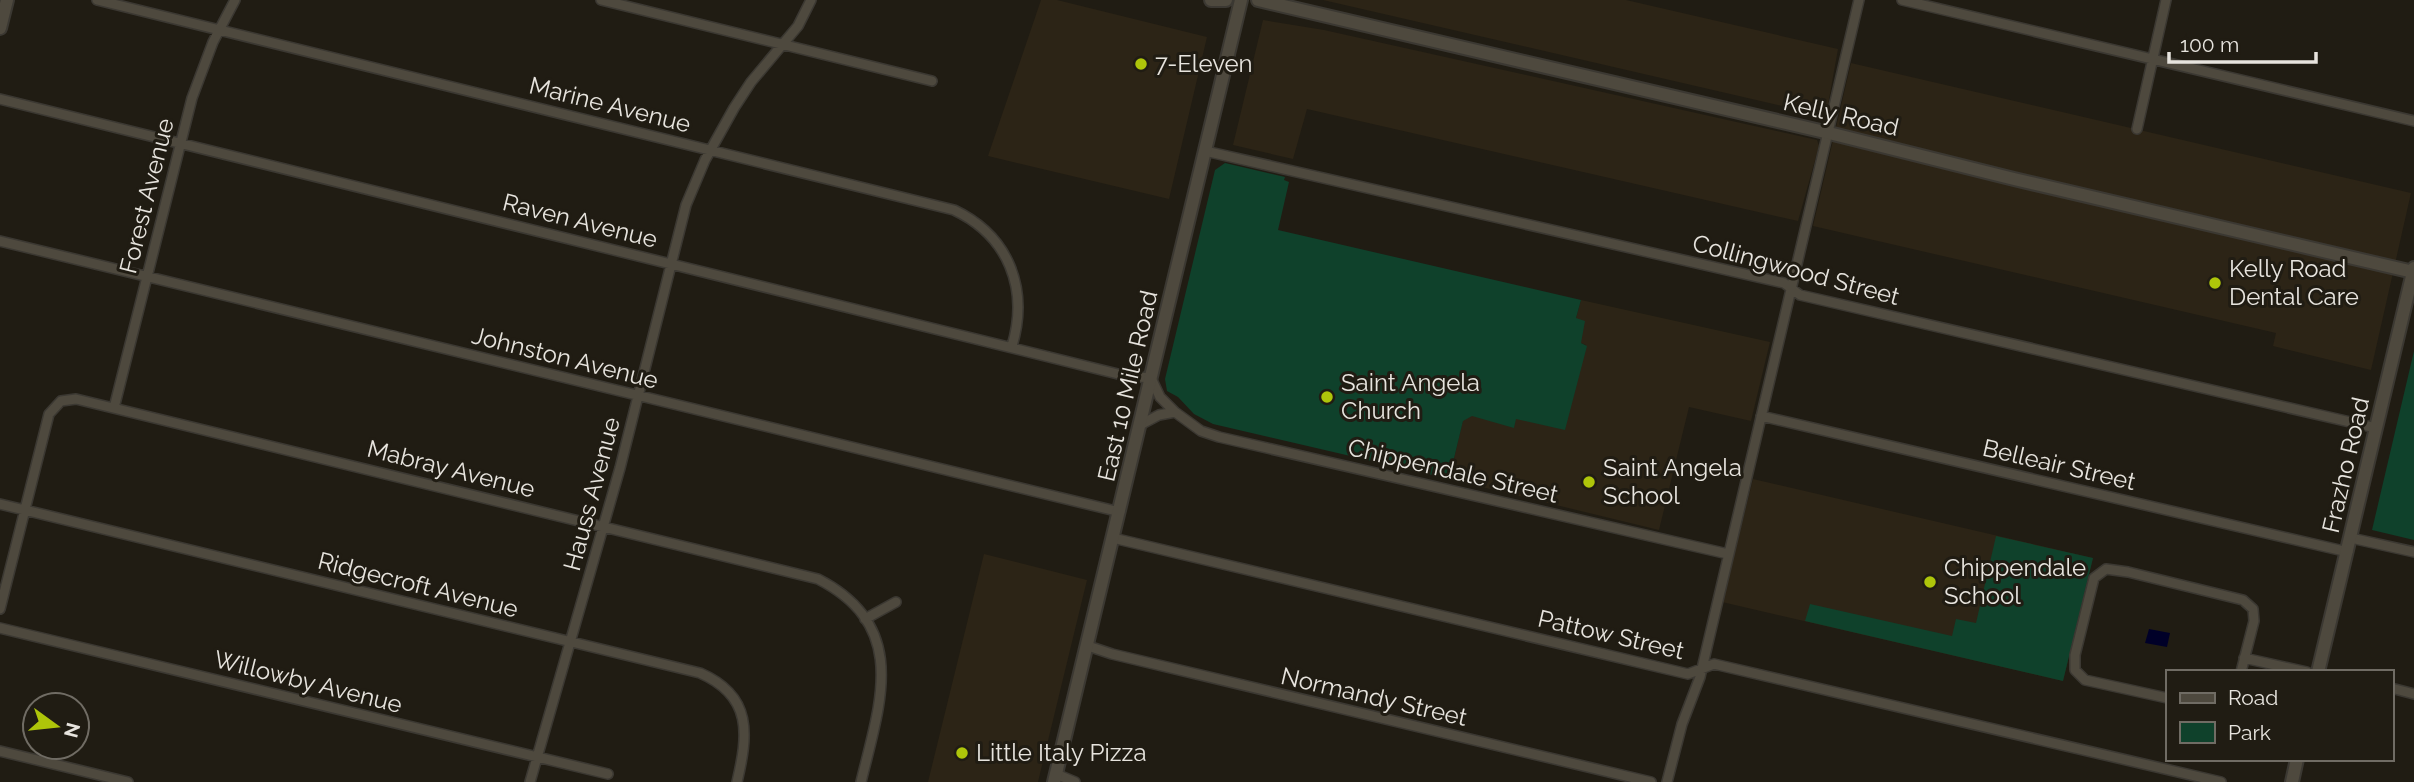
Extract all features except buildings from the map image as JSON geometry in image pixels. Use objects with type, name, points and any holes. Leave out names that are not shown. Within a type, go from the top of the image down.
[{"type":"street","points":[[0,29],[7,0]]},
{"type":"street","name":"Marine Avenue","points":[[97,0],[954,210],[973,220],[992,237],[1002,250],[1015,280],[1019,308],[1012,346]]},
{"type":"street","name":"Forest Avenue","points":[[114,408],[179,144],[200,74],[235,0]]},
{"type":"street","points":[[601,0],[932,81]]},
{"type":"street","name":"Hauss Avenue","points":[[530,782],[604,526],[684,213],[710,150],[751,82],[798,26],[811,0]]},
{"type":"street","points":[[1211,0],[1226,0]]},
{"type":"street","name":"East 10 Mile Road","points":[[1055,778],[1241,0]]},
{"type":"street","name":"Kelly Road","points":[[1258,0],[1829,133],[2014,179],[2414,270]]},
{"type":"street","points":[[1667,782],[1677,741],[1702,669],[1859,0]]},
{"type":"street","points":[[1902,0],[2414,121]]},
{"type":"street","points":[[2137,129],[2166,0]]},
{"type":"street","name":"Raven Avenue","points":[[0,99],[1126,376],[1150,379]]},
{"type":"street","name":"Collingwood Street","points":[[1205,151],[1784,283],[1800,295],[2376,428]]},
{"type":"street","name":"Johnston Avenue","points":[[0,241],[1120,512]]},
{"type":"street","name":"Frazho Road","points":[[2318,670],[2414,270]]},
{"type":"street","name":"Chippendale Street","points":[[1150,379],[1160,397],[1175,412],[1202,430],[1219,437],[1728,554]]},
{"type":"street","name":"Mabray Avenue","points":[[0,609],[44,429],[53,408],[61,401],[71,399],[818,579],[847,598],[865,619],[875,638],[883,674],[882,692],[861,782]]},
{"type":"street","points":[[1140,425],[1159,415],[1175,412]]},
{"type":"street","name":"Belleair Street","points":[[1761,416],[2348,552]]},
{"type":"street","name":"Ridgecroft Avenue","points":[[0,504],[700,673],[719,683],[736,702],[745,727],[744,751],[737,782]]},
{"type":"street","name":"Pattow Street","points":[[1113,538],[1688,674],[1714,664],[2221,782]]},
{"type":"street","points":[[2351,538],[2414,552]]},
{"type":"street","points":[[2166,698],[2085,680],[2075,670],[2094,578],[2106,569],[2243,600],[2253,609],[2254,621],[2242,670]]},
{"type":"street","points":[[865,619],[896,602]]},
{"type":"street","name":"Willowby Avenue","points":[[0,628],[608,774]]},
{"type":"street","name":"Normandy Street","points":[[1088,646],[1125,658],[1651,782]]},
{"type":"street","points":[[2245,658],[2298,670]]},
{"type":"street","points":[[2393,689],[2414,694]]},
{"type":"street","points":[[0,751],[128,782]]},
{"type":"street","points":[[2292,782],[2297,761]]},
{"type":"street","points":[[1055,778],[1075,782]]},
{"type":"shaded area","points":[[1041,0],[1057,0],[1207,37],[1169,199],[988,156]]},
{"type":"shaded area","points":[[1323,0],[1626,0],[1838,49],[1826,116]]},
{"type":"shaded area","points":[[1263,20],[1324,30],[1817,140],[1819,146],[1798,221],[1307,109],[1293,159],[1233,145]]},
{"type":"shaded area","points":[[1851,63],[2411,193],[2371,370],[2273,346],[2276,333],[1813,226]]},
{"type":"shaded area","points":[[1581,300],[1770,342],[1751,421],[1689,407],[1659,530],[1449,479],[1463,420],[1472,415],[1514,427],[1515,419],[1586,345],[1581,343],[1576,318]]},
{"type":"shaded area","points":[[1753,479],[2093,558],[2063,681],[1722,602]]},
{"type":"shaded area","points":[[984,554],[1087,580],[1038,782],[928,782]]},
{"type":"green space","points":[[1225,163],[1285,177],[1284,180],[1289,182],[1278,230],[1581,300],[1576,318],[1585,321],[1581,343],[1587,346],[1565,430],[1516,419],[1514,428],[1472,416],[1463,421],[1449,479],[1213,424],[1194,414],[1178,397],[1167,391],[1165,379],[1215,170]]},
{"type":"green space","points":[[2414,351],[2414,540],[2372,530]]},
{"type":"green space","points":[[1996,536],[2093,558],[2063,681],[1805,621],[1810,604],[1952,636],[1956,619],[1976,623]]},
{"type":"water","points":[[2149,629],[2170,633],[2167,647],[2145,643]]},
{"type":"place","name":"7-Eleven","points":[[1141,64]]},
{"type":"place","name":"Kelly Road Dental Care","points":[[2215,283]]},
{"type":"place","name":"Saint Angela Church","points":[[1327,397]]},
{"type":"place","name":"Saint Angela School","points":[[1589,482]]},
{"type":"place","name":"Chippendale School","points":[[1930,582]]},
{"type":"place","name":"Little Italy Pizza","points":[[962,753]]}]
